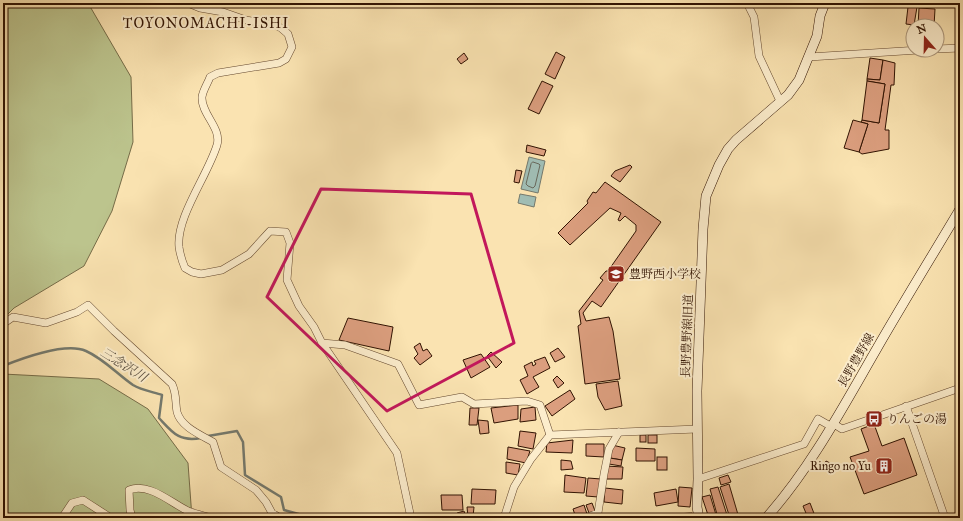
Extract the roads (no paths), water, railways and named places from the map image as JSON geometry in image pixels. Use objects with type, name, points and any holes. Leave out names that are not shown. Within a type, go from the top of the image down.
[{"type":"street","points":[[188,3],[200,8],[223,12],[246,20],[275,25],[288,34],[292,47],[286,59],[279,62],[218,73],[210,77],[202,96],[204,107],[218,139],[214,153],[181,226],[179,246],[185,268],[192,272],[201,274],[222,270],[249,254],[270,231],[286,232],[290,243],[287,280],[299,306],[314,327],[322,343],[397,453],[411,518]]},
{"type":"street","points":[[747,3],[754,17],[759,56],[780,101]]},
{"type":"street","name":"長野豊野線旧道","points":[[699,518],[697,507],[697,429],[703,229],[706,196],[719,165],[728,149],[736,140],[788,94],[799,80],[817,36],[822,8],[825,3]]},
{"type":"street","points":[[945,49],[960,48]]},
{"type":"street","points":[[809,57],[905,51]]},
{"type":"street","name":"長野豊野線","points":[[766,518],[780,502],[833,425],[878,346],[960,209]]},
{"type":"street","points":[[3,324],[13,317],[46,323],[77,312],[88,305],[172,384],[176,392],[178,413],[181,420],[188,427],[213,442],[221,468],[256,490],[266,502],[272,513],[280,518]]},
{"type":"street","points":[[322,343],[345,345],[398,364],[419,405],[462,397],[474,404],[527,401],[540,405],[550,435]]},
{"type":"street","points":[[698,479],[804,444],[818,419],[842,429],[960,388]]},
{"type":"street","points":[[906,406],[945,518]]},
{"type":"street","points":[[504,518],[514,487],[531,459],[550,435],[697,429]]},
{"type":"street","points":[[585,518],[598,513],[609,449],[619,432]]},
{"type":"street","points":[[132,518],[129,490],[140,488],[158,494],[190,512],[212,518]]},
{"type":"street","points":[[62,518],[72,503],[83,500],[111,518]]},
{"type":"street","points":[[266,518],[272,513]]},
{"type":"street","points":[[956,518],[960,516]]},
{"type":"water","points":[[529,157],[545,161],[538,193],[521,189]]},
{"type":"water","points":[[520,194],[536,197],[534,207],[518,203]]},
{"type":"waterway","name":"三念沢川","points":[[3,366],[44,352],[67,348],[86,351],[105,362],[136,387],[162,395],[159,418],[173,432],[187,439],[201,438]]},
{"type":"waterway","name":"三念沢川","points":[[208,436],[237,431],[243,442],[245,475],[281,497],[284,510],[313,518]]},
{"type":"place","name":"豊野西小学校","points":[[616,274]]},
{"type":"place","name":"りんごの湯","points":[[874,419]]},
{"type":"place","name":"Ringo no Yu","points":[[884,466]]},
{"type":"district","name":"TOYONOMACHI-ISHI","points":[[206,23]]}]
